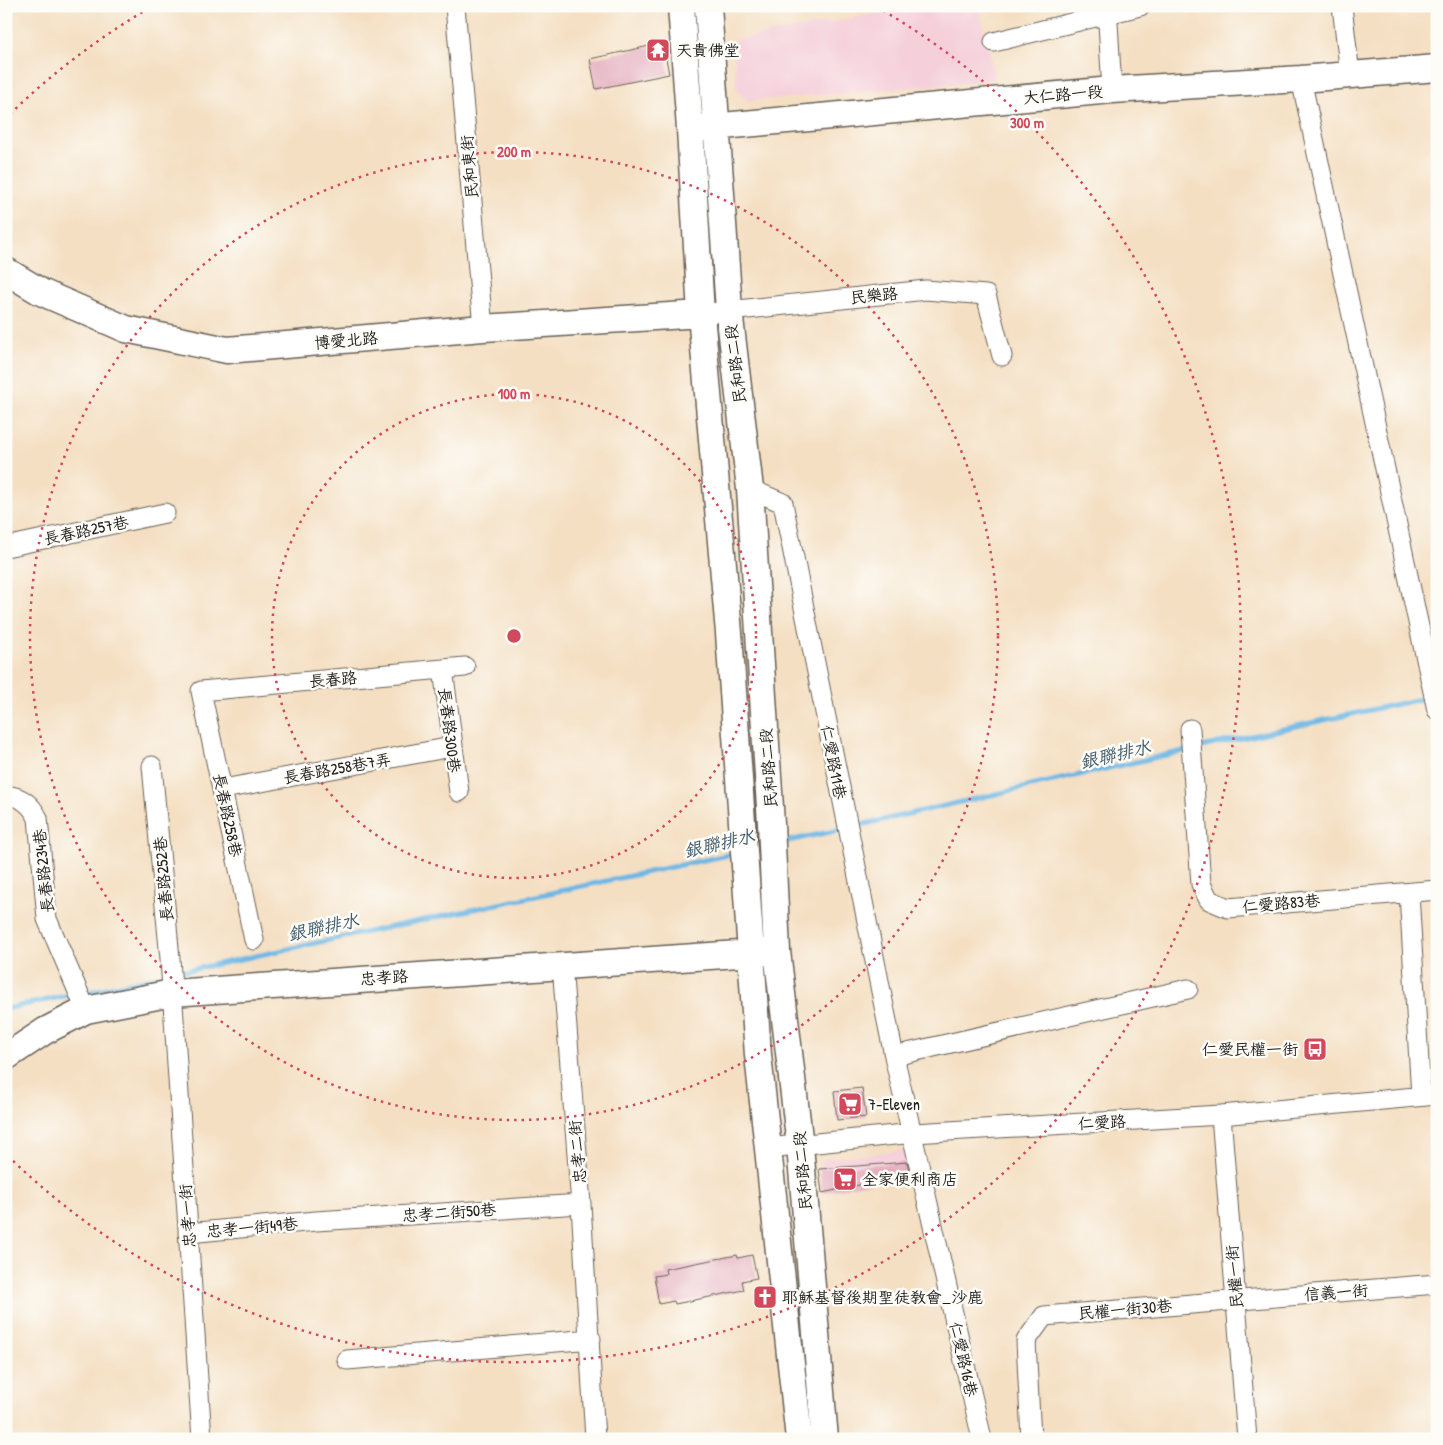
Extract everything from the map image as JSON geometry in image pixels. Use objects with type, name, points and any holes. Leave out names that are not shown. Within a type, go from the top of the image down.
[{"type":"street","name":"民和東街","points":[[456,6],[483,328]]},
{"type":"street","name":"民和路二段","points":[[680,6],[690,129],[701,314],[729,633],[751,953],[768,1148],[799,1439]]},
{"type":"street","name":"民和路二段","points":[[708,6],[729,310],[750,489],[777,951],[800,1146],[825,1439]]},
{"type":"street","points":[[994,42],[1107,10],[1140,6]]},
{"type":"street","points":[[1342,6],[1350,75]]},
{"type":"street","points":[[1107,10],[1112,90]]},
{"type":"street","name":"大仁路一段","points":[[690,129],[1112,90],[1301,79],[1437,68]]},
{"type":"street","points":[[1301,79],[1436,708]]},
{"type":"street","name":"博愛北路","points":[[6,271],[41,292],[126,329],[226,350],[483,328],[701,314]]},
{"type":"street","name":"民樂路","points":[[701,314],[926,290],[986,295],[1002,356]]},
{"type":"street","name":"仁愛路11巷","points":[[750,489],[783,504],[894,1056],[914,1133]]},
{"type":"street","name":"長春路257巷","points":[[6,547],[165,513]]},
{"type":"street","points":[[729,633],[759,633]]},
{"type":"street","name":"長春路","points":[[201,691],[465,667]]},
{"type":"street","name":"長春路300巷","points":[[443,669],[458,792]]},
{"type":"street","name":"長春路258巷","points":[[201,691],[254,940]]},
{"type":"street","name":"仁愛路83巷","points":[[1190,734],[1201,884],[1209,900],[1228,908],[1437,890]]},
{"type":"street","name":"長春路258巷7弄","points":[[223,789],[452,747]]},
{"type":"street","name":"長春路252巷","points":[[152,766],[172,993]]},
{"type":"street","name":"長春路234巷","points":[[10,796],[34,809],[38,818],[47,919],[86,1010]]},
{"type":"street","points":[[1409,893],[1429,1095]]},
{"type":"street","name":"忠孝路","points":[[6,1057],[45,1031],[86,1010],[172,993],[777,951]]},
{"type":"street","name":"忠孝二街","points":[[562,965],[591,1339],[595,1439]]},
{"type":"street","points":[[894,1056],[1188,989]]},
{"type":"street","name":"忠孝一街","points":[[172,993],[202,1439]]},
{"type":"street","name":"仁愛路","points":[[768,1148],[914,1133],[1221,1115],[1429,1095]]},
{"type":"street","name":"民權一街","points":[[1221,1115],[1247,1439]]},
{"type":"street","name":"仁愛路16巷","points":[[914,1133],[982,1439]]},
{"type":"street","name":"忠孝二街50巷","points":[[316,1221],[581,1204]]},
{"type":"street","name":"忠孝一街49巷","points":[[188,1233],[316,1221]]},
{"type":"street","name":"信義一街","points":[[1236,1299],[1437,1284]]},
{"type":"street","name":"民權一街30巷","points":[[1031,1439],[1026,1341],[1044,1316],[1236,1299]]},
{"type":"street","points":[[348,1360],[591,1339]]},
{"type":"shaded area","points":[[917,6],[979,6],[995,80],[748,101],[741,95],[736,85],[734,40]]},
{"type":"shaded area","points":[[906,1150],[912,1174],[822,1193],[819,1167],[825,1159]]},
{"type":"building","points":[[663,43],[669,74],[596,89],[590,59]]},
{"type":"building","name":"7-Eleven","points":[[862,1088],[866,1117],[837,1120],[834,1091]]},
{"type":"building","name":"全家便利商店","points":[[907,1162],[910,1174],[822,1193],[819,1169]]},
{"type":"building","points":[[737,1255],[738,1258],[752,1255],[757,1278],[742,1281],[744,1290],[675,1304],[674,1301],[659,1304],[654,1276],[666,1274],[665,1269]]},
{"type":"waterway","name":"銀聯排水","points":[[1196,748],[1430,697]]},
{"type":"waterway","name":"銀聯排水","points":[[852,827],[1188,750]]},
{"type":"waterway","name":"銀聯排水","points":[[779,843],[844,829]]},
{"type":"waterway","name":"銀聯排水","points":[[176,973],[737,853]]},
{"type":"waterway","name":"銀聯排水","points":[[83,993],[167,975]]},
{"type":"waterway","name":"銀聯排水","points":[[6,1009],[74,994]]},
{"type":"place","name":"天貴佛堂","points":[[658,50]]},
{"type":"place","name":"仁愛民權一街","points":[[1315,1049]]},
{"type":"place","name":"7-Eleven","points":[[850,1104]]},
{"type":"place","name":"全家便利商店","points":[[845,1179]]},
{"type":"place","name":"耶穌基督後期聖徒教會_沙鹿","points":[[765,1297]]}]
